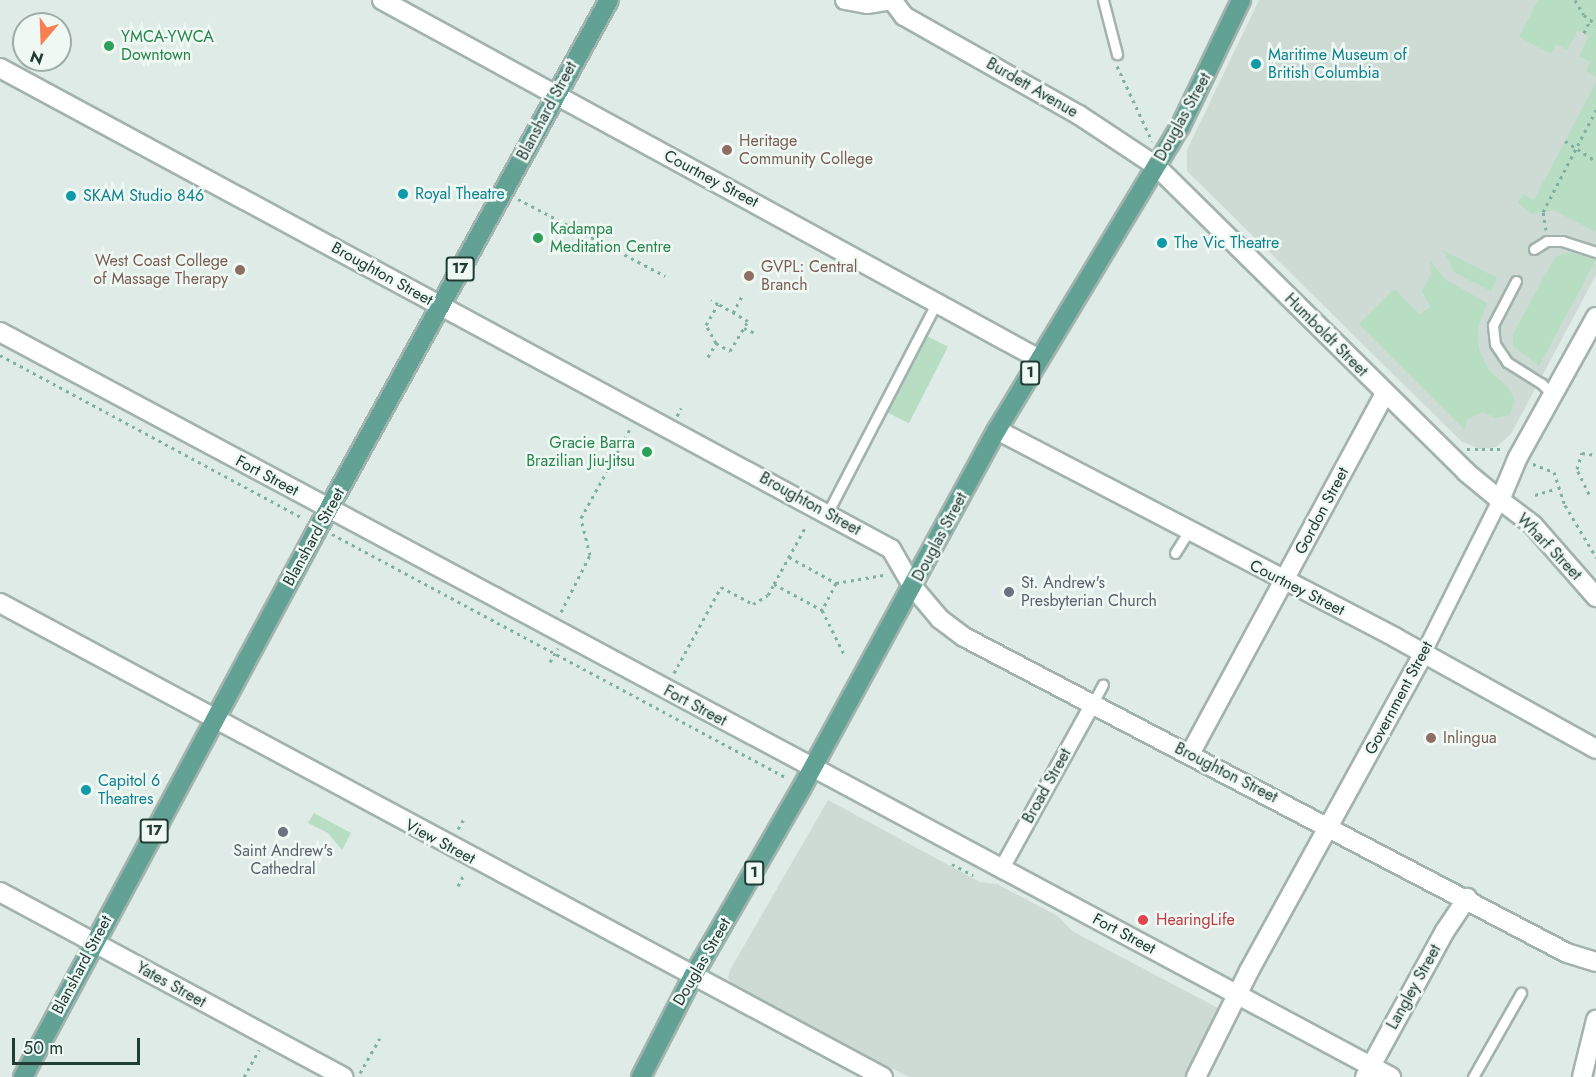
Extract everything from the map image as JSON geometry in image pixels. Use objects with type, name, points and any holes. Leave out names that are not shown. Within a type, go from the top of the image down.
[{"type":"main road","name":"Blanshard Street","points":[[23,1077],[328,510],[609,0]]},
{"type":"main road","name":"Douglas Street","points":[[641,1077],[693,976],[914,587],[997,430],[1156,166],[1241,0]]},
{"type":"street","name":"Courtney Street","points":[[382,0],[1039,359]]},
{"type":"street","points":[[845,0],[867,4],[892,0]]},
{"type":"street","name":"Burdett Avenue","points":[[892,0],[904,16],[1079,115],[1156,166]]},
{"type":"street","name":"Broughton Street","points":[[0,68],[440,306],[828,512],[891,549],[914,587],[940,619],[964,637],[1567,952],[1596,962]]},
{"type":"street","name":"Humboldt Street","points":[[1156,166],[1385,393],[1500,500]]},
{"type":"street","name":"Government Street","points":[[1196,1077],[1423,654],[1500,500],[1518,457],[1596,317]]},
{"type":"street","name":"Fort Street","points":[[0,332],[328,510],[1238,995],[1368,1072],[1391,1077]]},
{"type":"street","name":"Gordon Street","points":[[1190,754],[1385,393]]},
{"type":"street","name":"Courtney Street","points":[[997,430],[1423,654],[1596,748]]},
{"type":"street","name":"Wharf Street","points":[[1500,500],[1533,525],[1596,597]]},
{"type":"street","name":"View Street","points":[[0,603],[214,720],[883,1077]]},
{"type":"street","name":"Broad Street","points":[[1001,870],[1093,703]]},
{"type":"street","name":"Yates Street","points":[[0,892],[342,1077]]},
{"type":"street","name":"Langley Street","points":[[1368,1072],[1467,898]]},
{"type":"street","points":[[1582,1077],[1596,1020]]},
{"type":"lane","points":[[1103,0],[1117,54]]},
{"type":"lane","points":[[1534,249],[1547,241],[1562,241],[1596,252]]},
{"type":"lane","points":[[1516,282],[1493,325],[1495,345],[1506,362],[1553,395]]},
{"type":"lane","points":[[828,512],[937,302]]},
{"type":"lane","points":[[1175,553],[1188,532]]},
{"type":"lane","points":[[1093,703],[1103,684]]},
{"type":"lane","points":[[1473,1077],[1521,993]]},
{"type":"path","points":[[1575,0],[1590,20],[1596,24]]},
{"type":"path","points":[[1584,33],[1590,20]]},
{"type":"path","points":[[1117,54],[1120,77],[1132,93],[1145,131]]},
{"type":"path","points":[[1547,241],[1543,212],[1596,110]]},
{"type":"path","points":[[1565,141],[1574,150],[1596,161]]},
{"type":"path","points":[[504,191],[665,276]]},
{"type":"path","points":[[733,312],[743,294]]},
{"type":"path","points":[[711,300],[748,321],[730,351],[716,343],[706,325],[718,304]]},
{"type":"path","points":[[744,328],[755,333]]},
{"type":"path","points":[[708,357],[716,343]]},
{"type":"path","points":[[0,355],[293,513]]},
{"type":"path","points":[[561,612],[590,555],[581,518],[640,411]]},
{"type":"path","points":[[1588,494],[1577,468],[1582,453],[1596,455]]},
{"type":"path","points":[[1518,457],[1554,472],[1565,505],[1596,557]]},
{"type":"path","points":[[1536,495],[1555,489]]},
{"type":"path","points":[[674,673],[721,587],[753,604],[768,595],[806,526]]},
{"type":"path","points":[[352,545],[765,767]]},
{"type":"path","points":[[789,557],[836,583],[883,575]]},
{"type":"path","points":[[822,610],[836,583]]},
{"type":"path","points":[[774,584],[822,610],[844,654]]},
{"type":"path","points":[[457,830],[465,817]]},
{"type":"path","points":[[458,886],[463,876]]},
{"type":"path","points":[[244,1077],[266,1037]]},
{"type":"path","points":[[358,1077],[380,1038]]},
{"type":"shaded area","points":[[1259,0],[1596,0],[1596,275],[1511,434],[1496,447],[1480,449],[1461,441],[1187,171],[1187,150]]},
{"type":"shaded area","points":[[828,800],[980,882],[997,884],[1058,916],[1072,931],[1218,1008],[1218,1018],[1187,1077],[909,1077],[736,990],[728,978],[730,970]]},
{"type":"green space","points":[[1538,0],[1596,0],[1596,77],[1586,71],[1590,62],[1579,56],[1589,36],[1578,30],[1567,50],[1556,44],[1551,54],[1519,37]]},
{"type":"green space","points":[[1596,82],[1596,232],[1553,210],[1531,214],[1518,203],[1523,194],[1534,200]]},
{"type":"green space","points":[[1443,250],[1497,278],[1491,291],[1455,273]]},
{"type":"green space","points":[[1568,252],[1596,260],[1539,366],[1513,346],[1513,334],[1555,257]]},
{"type":"green space","points":[[1430,260],[1446,280],[1487,303],[1478,328],[1479,349],[1488,369],[1509,388],[1515,400],[1510,415],[1496,418],[1483,412],[1467,419],[1464,429],[1359,324],[1394,289],[1420,314],[1430,307],[1422,291],[1431,274]]},
{"type":"green space","points":[[923,334],[948,347],[909,423],[884,411]]},
{"type":"green space","points":[[314,813],[351,833],[342,850],[328,833],[308,823]]},
{"type":"place","name":"YMCA-YWCA Downtown","points":[[109,46]]},
{"type":"place","name":"Maritime Museum of British Columbia","points":[[1256,64]]},
{"type":"place","name":"Heritage Community College","points":[[727,150]]},
{"type":"place","name":"Royal Theatre","points":[[403,194]]},
{"type":"place","name":"SKAM Studio 846","points":[[71,196]]},
{"type":"place","name":"Kadampa Meditation Centre","points":[[538,238]]},
{"type":"place","name":"The Vic Theatre","points":[[1162,243]]},
{"type":"place","name":"West Coast College of Massage Therapy","points":[[240,270]]},
{"type":"place","name":"GVPL: Central Branch","points":[[749,276]]},
{"type":"place","name":"Gracie Barra Brazilian Jiu-Jitsu","points":[[647,452]]},
{"type":"place","name":"St. Andrew's Presbyterian Church","points":[[1009,592]]},
{"type":"place","name":"Inlingua","points":[[1431,738]]},
{"type":"place","name":"Capitol 6 Theatres","points":[[86,790]]},
{"type":"place","name":"Saint Andrew's Cathedral","points":[[283,832]]},
{"type":"place","name":"HearingLife","points":[[1143,920]]}]
